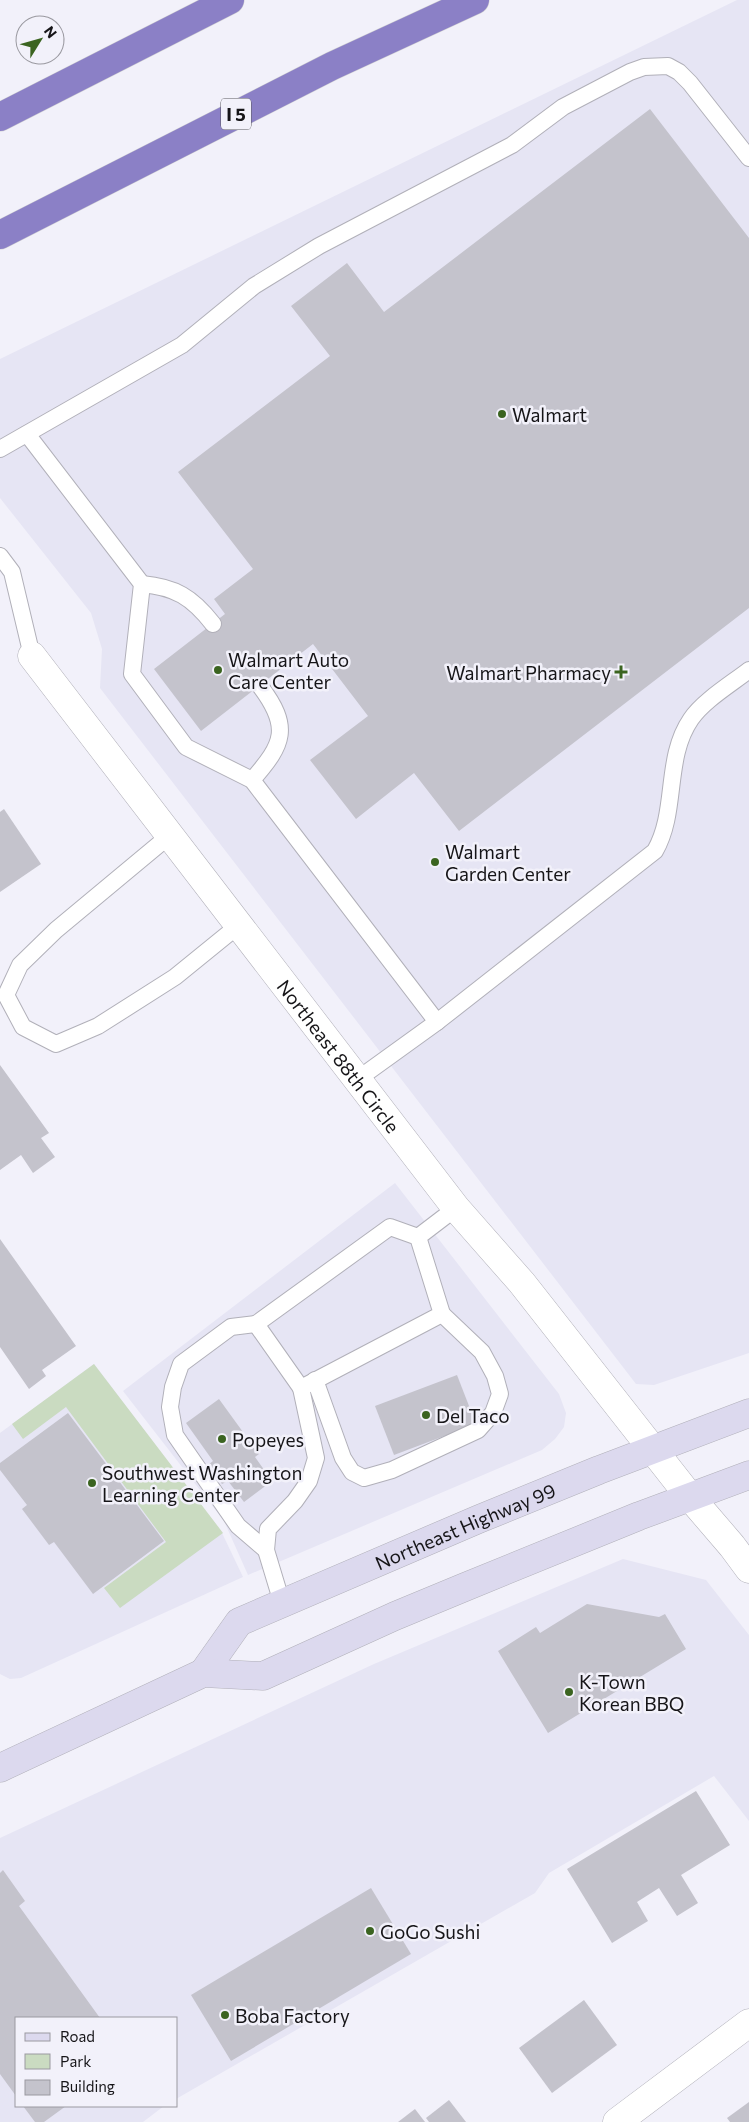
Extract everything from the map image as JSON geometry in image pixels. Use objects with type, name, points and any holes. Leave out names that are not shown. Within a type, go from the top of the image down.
[{"type":"highway","points":[[0,117],[230,0]]},
{"type":"highway","name":"I 5","points":[[0,235],[332,66],[475,0]]},
{"type":"main road","name":"Northeast Highway 99","points":[[203,1673],[240,1622],[470,1523],[749,1413]]},
{"type":"main road","name":"Northeast Highway 99","points":[[0,1768],[203,1673],[263,1676],[404,1612],[749,1475]]},
{"type":"street","name":"Northeast 88th Circle","points":[[32,656],[456,1208],[522,1283],[749,1569]]},
{"type":"street","points":[[617,2122],[749,2023]]},
{"type":"lane","points":[[0,449],[182,345],[254,286],[319,246],[512,145],[564,107],[630,72],[656,65],[668,66],[679,72],[690,83],[749,158]]},
{"type":"lane","points":[[27,434],[142,584],[173,590],[191,600],[212,624]]},
{"type":"lane","points":[[0,556],[12,572],[32,656]]},
{"type":"lane","points":[[142,584],[132,674],[186,747],[252,780],[437,1022]]},
{"type":"lane","points":[[358,1079],[437,1022],[655,851],[662,840],[666,827],[675,763],[686,727],[698,710],[749,670]]},
{"type":"lane","points":[[252,780],[272,758],[278,744],[280,731],[273,703],[260,686]]},
{"type":"lane","points":[[170,836],[56,930],[20,965],[6,994],[23,1027],[56,1044],[98,1026],[175,977],[239,925]]},
{"type":"lane","points":[[418,1237],[456,1208]]},
{"type":"lane","points":[[266,1550],[238,1526],[175,1435],[170,1407],[173,1387],[181,1364],[231,1327],[256,1324],[390,1227],[418,1237]]},
{"type":"lane","points":[[256,1324],[308,1384],[352,1472],[364,1478],[392,1470],[478,1430],[493,1413],[500,1394],[495,1376],[482,1352],[442,1314],[418,1237]]},
{"type":"lane","points":[[308,1384],[442,1314]]},
{"type":"lane","points":[[282,1603],[266,1550],[268,1529],[295,1501],[309,1481],[316,1458],[308,1384]]},
{"type":"shaded area","points":[[737,0],[749,0],[749,1353],[654,1385],[636,1384],[100,688],[102,649],[91,613],[0,498],[0,359]]},
{"type":"shaded area","points":[[395,1183],[559,1394],[566,1413],[564,1427],[555,1439],[542,1450],[248,1575],[224,1521],[123,1391]]},
{"type":"shaded area","name":"Southwest Washington Learning Center","points":[[94,1364],[222,1533],[243,1577],[21,1678],[10,1679],[0,1674],[0,1433]]},
{"type":"shaded area","points":[[623,1559],[706,1580],[749,1635],[749,1821],[714,1776],[549,1873],[535,1893],[178,2098],[178,2017],[15,2017],[15,2107],[163,2107],[143,2122],[0,2122],[0,1838],[374,1664]]},
{"type":"green space","points":[[94,1364],[223,1533],[120,1608],[104,1588],[166,1542],[66,1407],[23,1439],[12,1424]]},
{"type":"building","name":"Walmart","points":[[650,109],[749,238],[749,608],[459,831],[414,773],[356,819],[310,760],[368,716],[313,644],[201,731],[154,669],[225,614],[214,599],[253,569],[178,472],[330,356],[291,306],[347,263],[384,312]]},
{"type":"building","points":[[4,809],[41,864],[0,892],[0,812]]},
{"type":"building","points":[[0,1065],[49,1133],[41,1138],[55,1157],[33,1173],[21,1155],[0,1170]]},
{"type":"building","points":[[0,1239],[76,1346],[42,1370],[46,1376],[29,1389],[0,1347]]},
{"type":"building","name":"Del Taco","points":[[457,1375],[476,1424],[394,1455],[375,1406]]},
{"type":"building","name":"Popeyes","points":[[219,1399],[259,1454],[255,1457],[272,1481],[244,1502],[228,1481],[222,1484],[208,1465],[213,1461],[186,1423]]},
{"type":"building","points":[[68,1413],[164,1541],[93,1594],[54,1542],[49,1545],[22,1509],[27,1505],[0,1470],[0,1463]]},
{"type":"building","name":"K-Town Korean BBQ","points":[[587,1604],[659,1617],[665,1614],[686,1649],[548,1733],[498,1651],[536,1627],[540,1633]]},
{"type":"building","points":[[696,1791],[730,1845],[681,1875],[698,1903],[677,1916],[659,1888],[637,1902],[648,1921],[612,1943],[567,1869]]},
{"type":"building","points":[[3,1870],[25,1901],[19,1906],[99,2017],[15,2017],[15,2095],[0,2074],[0,1873]]},
{"type":"building","points":[[371,1888],[411,1954],[231,2061],[191,1995]]},
{"type":"building","points":[[584,2000],[617,2045],[552,2093],[519,2048]]},
{"type":"building","points":[[449,2100],[466,2122],[429,2122],[426,2118]]},
{"type":"building","points":[[749,2102],[749,2122],[730,2122],[727,2118]]},
{"type":"building","points":[[24,2107],[65,2107],[44,2122],[35,2122]]},
{"type":"building","points":[[415,2109],[425,2122],[398,2122]]},
{"type":"place","name":"Walmart","points":[[502,414]]},
{"type":"place","name":"Walmart Auto Care Center","points":[[218,670]]},
{"type":"place","name":"Walmart Pharmacy","points":[[621,672]]},
{"type":"place","name":"Walmart Garden Center","points":[[435,862]]},
{"type":"place","name":"Del Taco","points":[[426,1415]]},
{"type":"place","name":"Popeyes","points":[[222,1439]]},
{"type":"place","name":"Southwest Washington Learning Center","points":[[92,1483]]},
{"type":"place","name":"K-Town Korean BBQ","points":[[569,1692]]},
{"type":"place","name":"GoGo Sushi","points":[[370,1931]]},
{"type":"place","name":"Boba Factory","points":[[225,2015]]}]
